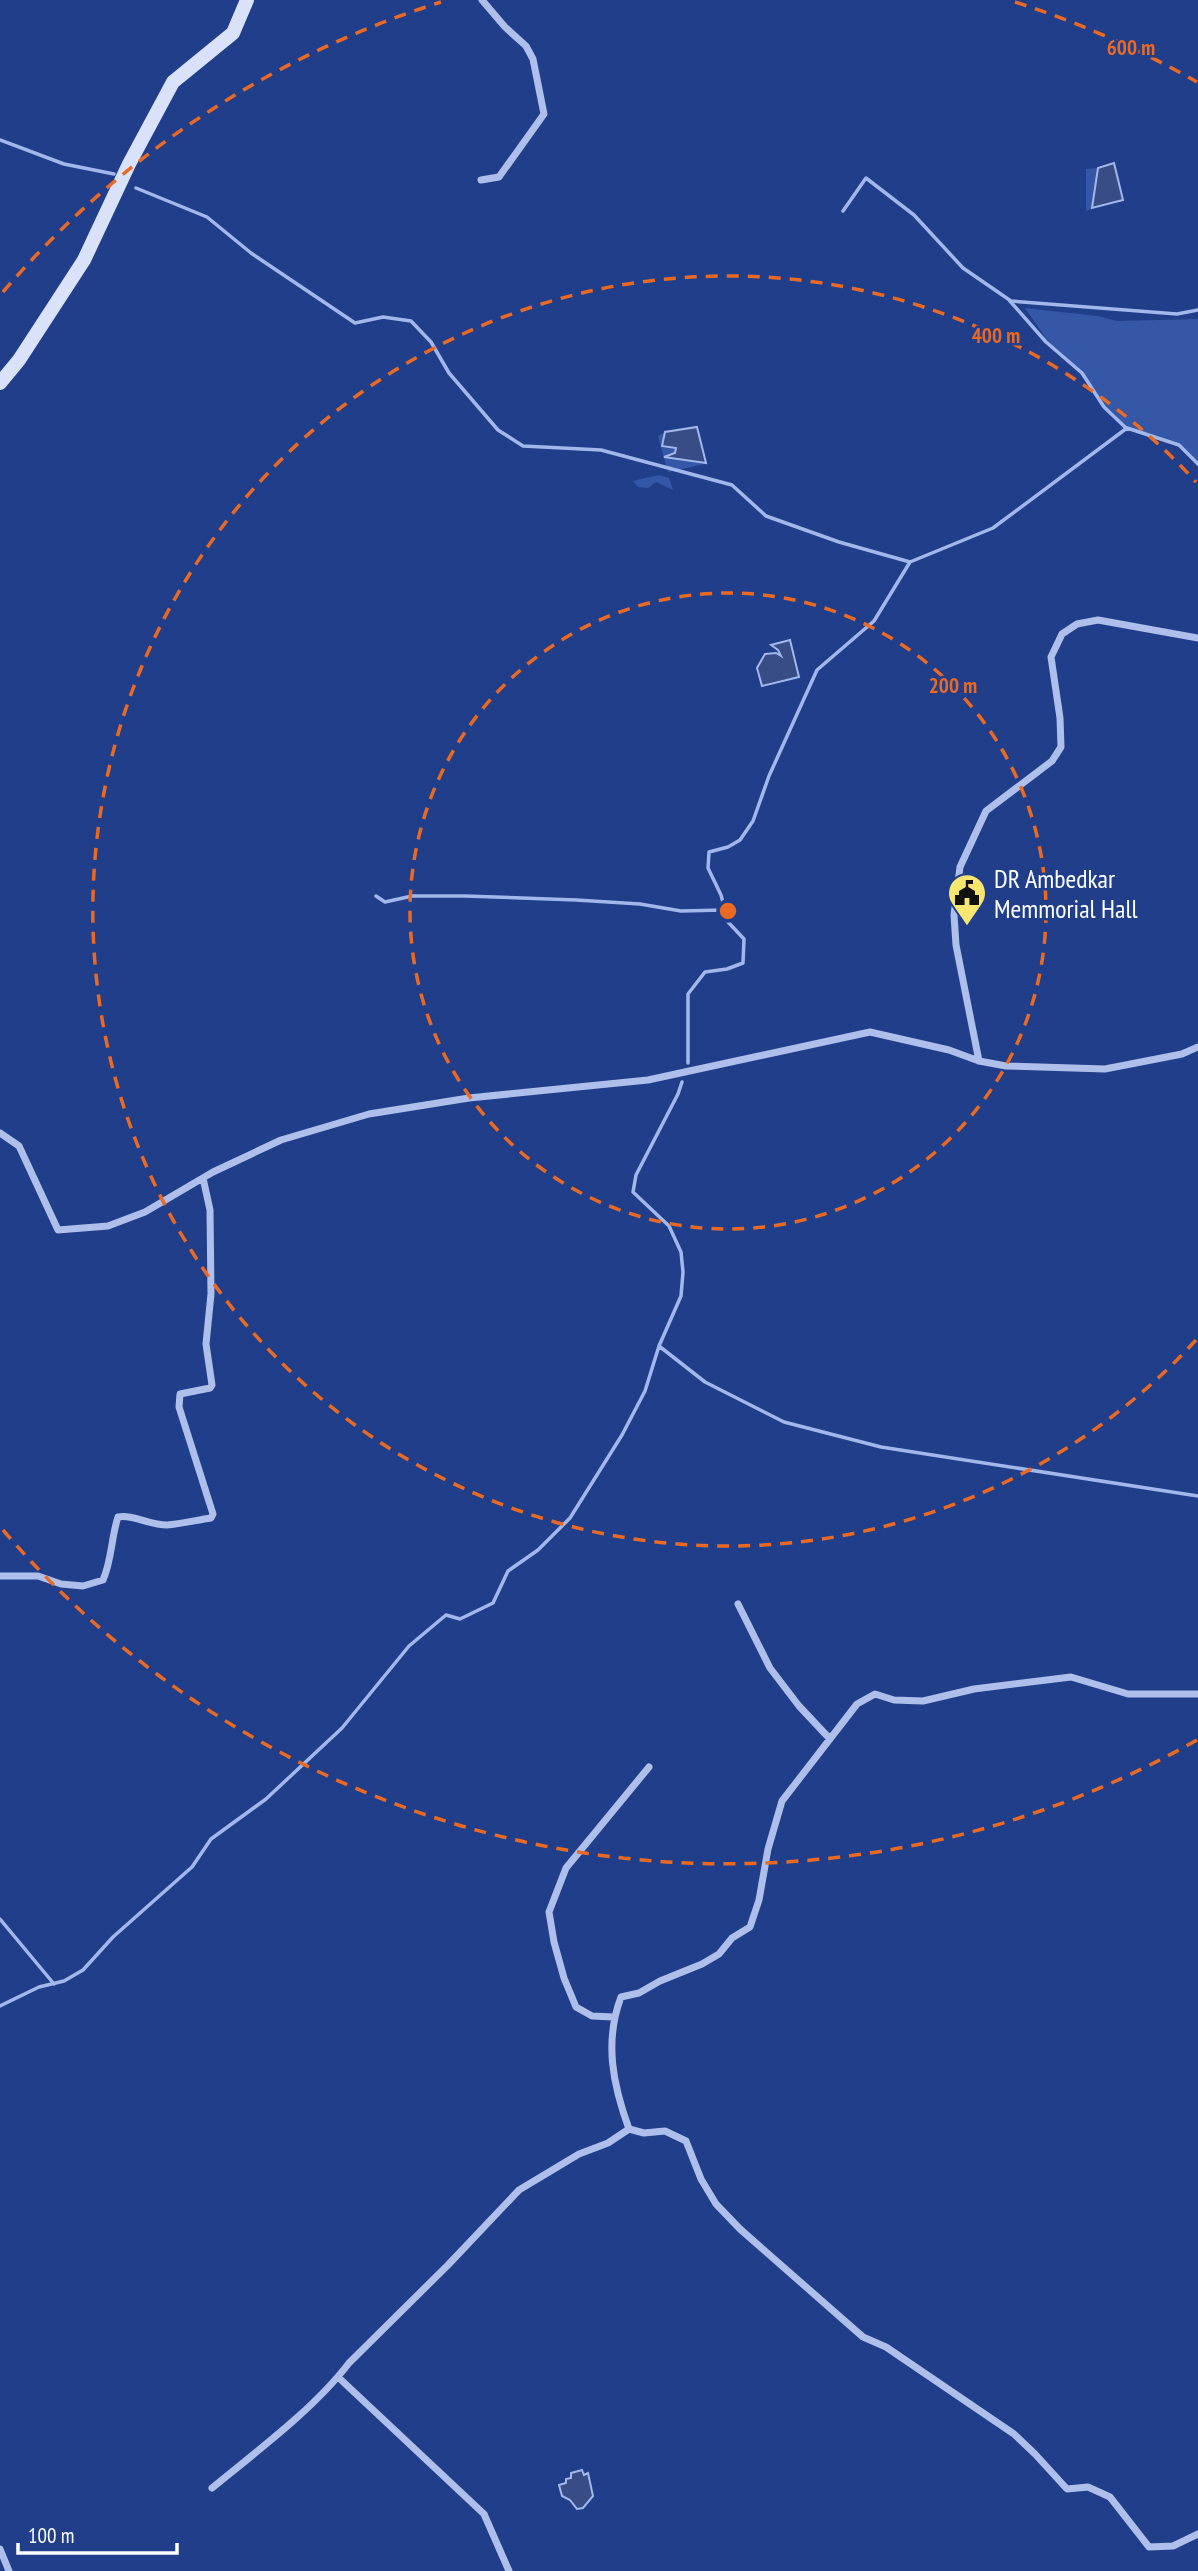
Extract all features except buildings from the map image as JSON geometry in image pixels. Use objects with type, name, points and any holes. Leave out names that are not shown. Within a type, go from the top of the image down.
[{"type":"main road","points":[[0,383],[19,360],[83,260],[129,164],[173,82],[233,33],[247,0]]},
{"type":"street","points":[[481,180],[499,177],[544,114],[533,59],[526,46],[482,0]]},
{"type":"street","points":[[979,1061],[956,945],[954,915],[960,867],[986,811],[1052,761],[1061,747],[1060,718],[1051,657],[1062,634],[1077,624],[1098,620],[1198,638]]},
{"type":"street","points":[[0,1133],[19,1146],[58,1230],[108,1226],[145,1212],[203,1178],[281,1140],[369,1114],[469,1098],[648,1080],[870,1032],[1006,1066],[1105,1069],[1181,1054],[1198,1047]]},
{"type":"street","points":[[0,1576],[38,1576],[61,1584],[83,1586],[103,1580],[109,1566],[110,1545],[118,1517],[126,1516],[143,1522],[167,1525],[211,1517],[213,1514],[179,1407],[180,1394],[210,1388],[212,1385],[206,1345],[211,1294],[210,1210],[203,1178]]},
{"type":"street","points":[[738,1604],[770,1668],[799,1706],[830,1739]]},
{"type":"street","points":[[629,2129],[617,2095],[611,2040],[613,2017],[621,1997],[639,1993],[660,1981],[702,1964],[719,1954],[733,1938],[750,1927],[782,1801],[857,1704],[875,1694],[894,1700],[923,1700],[974,1689],[1071,1677],[1128,1694],[1198,1694]]},
{"type":"street","points":[[613,2017],[592,2017],[576,2007],[560,1966],[549,1912],[566,1868],[649,1767]]},
{"type":"street","points":[[212,2488],[278,2433],[338,2377],[519,2190],[579,2154],[608,2143],[629,2129],[644,2133],[665,2132],[686,2141],[701,2179],[716,2204],[740,2229],[863,2337],[886,2347],[1014,2434],[1067,2489],[1088,2487],[1110,2497],[1149,2547],[1173,2546],[1198,2534]]},
{"type":"street","points":[[338,2377],[484,2514],[509,2571]]},
{"type":"street","points":[[0,2549],[9,2571]]},
{"type":"shaded area","points":[[1114,163],[1123,200],[1092,208],[1098,168]]},
{"type":"shaded area","points":[[1098,168],[1092,208],[1086,211],[1086,169]]},
{"type":"shaded area","points":[[1025,308],[1097,316],[1117,321],[1198,319],[1198,464],[1179,445],[1127,428],[1104,407],[1082,373],[1052,347]]},
{"type":"shaded area","points":[[697,427],[706,463],[664,457],[675,453],[676,448],[662,446],[665,432]]},
{"type":"shaded area","points":[[665,432],[662,446],[676,447],[675,455],[667,457],[705,464],[668,472],[658,436]]},
{"type":"shaded area","points":[[659,475],[669,478],[673,490],[656,482],[648,488],[638,487],[633,481]]},
{"type":"shaded area","points":[[790,640],[799,677],[762,686],[757,668],[765,654],[776,653],[781,656],[771,645]]},
{"type":"shaded area","points":[[582,2470],[584,2475],[588,2473],[593,2496],[583,2508],[577,2509],[570,2500],[562,2496],[559,2485],[571,2478],[571,2473]]},
{"type":"waterway","points":[[0,140],[64,164],[114,174]]},
{"type":"waterway","points":[[843,211],[866,178],[914,215],[963,268],[1011,301],[1177,314],[1198,310]]},
{"type":"waterway","points":[[136,188],[207,217],[251,253],[355,323],[383,317],[411,321],[431,342],[449,373],[498,430],[523,446],[601,450],[732,485],[766,516],[839,542],[910,562]]},
{"type":"waterway","points":[[1009,300],[1046,342],[1082,373],[1104,407],[1126,428]]},
{"type":"waterway","points":[[688,1063],[688,994],[705,972],[727,969],[743,963],[744,939],[728,922],[721,895],[708,868],[709,852],[728,847],[740,840],[753,821],[769,776],[817,670],[874,621],[910,562],[993,528],[1127,428],[1179,445],[1198,464]]},
{"type":"waterway","points":[[376,896],[385,902],[412,896],[465,896],[640,904],[681,911],[724,910]]},
{"type":"waterway","points":[[0,2006],[39,1987],[64,1981],[83,1970],[113,1937],[192,1867],[211,1839],[266,1799],[342,1728],[409,1646],[446,1615],[460,1619],[493,1603],[508,1571],[538,1550],[570,1518],[622,1435],[645,1391],[659,1346],[681,1296],[681,1252],[669,1226],[633,1192],[636,1175],[682,1082]]},
{"type":"waterway","points":[[659,1346],[705,1382],[784,1422],[881,1447],[1198,1496]]},
{"type":"waterway","points":[[0,1919],[54,1984]]},
{"type":"place","name":"DR Ambedkar Memmorial Hall","points":[[967,927]]}]
